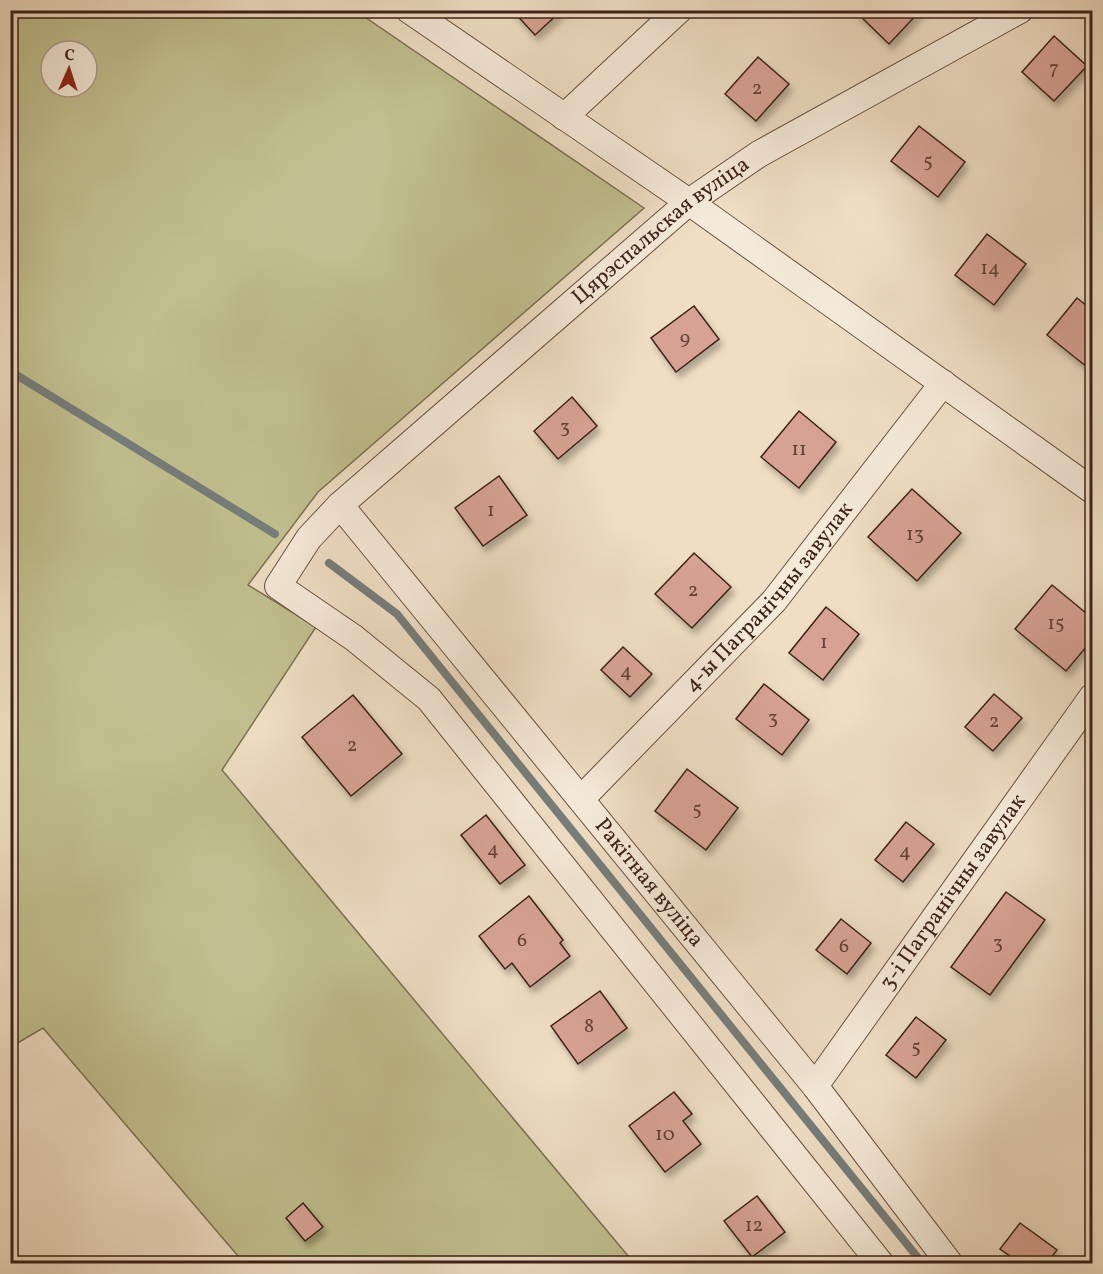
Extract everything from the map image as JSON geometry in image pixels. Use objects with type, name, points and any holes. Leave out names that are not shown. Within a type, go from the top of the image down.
[{"type":"street","points":[[410,10],[689,202],[1092,490]]},
{"type":"street","points":[[564,117],[679,10]]},
{"type":"street","name":"Цярэспальская вуліца","points":[[881,1263],[429,699],[354,638],[278,586],[309,538],[340,505],[689,202],[759,153],[1020,10]]},
{"type":"street","name":"4-ы Пагранічны завулак","points":[[581,799],[774,601],[943,382]]},
{"type":"street","name":"Ракітная вуліца","points":[[340,505],[815,1086],[950,1263]]},
{"type":"street","name":"3-і Пагранічны завулак","points":[[815,1086],[1092,697]]},
{"type":"shaded area","points":[[11,11],[356,11],[644,208],[318,492],[248,585],[316,627],[222,770],[634,1263],[244,1263],[43,1028],[11,1047]]},
{"type":"building","points":[[512,10],[562,10],[535,35]]},
{"type":"building","points":[[854,10],[921,10],[889,44]]},
{"type":"building","points":[[1054,36],[1087,66],[1054,101],[1022,72]]},
{"type":"building","points":[[758,57],[789,84],[756,121],[725,94]]},
{"type":"building","points":[[919,126],[965,162],[938,197],[891,161]]},
{"type":"building","points":[[987,234],[1026,264],[994,305],[955,275]]},
{"type":"building","points":[[1077,298],[1092,310],[1092,371],[1047,335]]},
{"type":"building","points":[[694,306],[719,339],[676,372],[651,338]]},
{"type":"building","points":[[572,397],[597,426],[558,459],[534,431]]},
{"type":"building","points":[[799,411],[836,442],[799,488],[761,457]]},
{"type":"building","points":[[499,476],[527,515],[483,546],[455,508]]},
{"type":"building","points":[[912,489],[961,533],[917,581],[868,537]]},
{"type":"building","points":[[694,553],[731,587],[692,628],[655,594]]},
{"type":"building","points":[[1052,585],[1092,618],[1092,640],[1066,671],[1015,629]]},
{"type":"building","points":[[826,607],[859,634],[823,680],[789,653]]},
{"type":"building","points":[[623,647],[652,674],[630,697],[601,670]]},
{"type":"building","points":[[764,684],[809,720],[782,755],[736,719]]},
{"type":"building","points":[[994,694],[1022,718],[993,751],[965,727]]},
{"type":"building","points":[[353,695],[402,754],[351,796],[302,737]]},
{"type":"building","points":[[687,769],[738,808],[706,850],[655,811]]},
{"type":"building","points":[[486,815],[525,865],[500,884],[461,835]]},
{"type":"building","points":[[906,822],[934,844],[903,882],[875,860]]},
{"type":"building","points":[[1006,892],[1045,920],[990,995],[951,967]]},
{"type":"building","points":[[529,896],[563,940],[560,943],[570,956],[530,987],[512,963],[505,969],[479,936]]},
{"type":"building","points":[[841,919],[871,943],[847,974],[816,950]]},
{"type":"building","points":[[600,991],[627,1028],[578,1064],[551,1026]]},
{"type":"building","points":[[916,1017],[946,1040],[916,1078],[886,1055]]},
{"type":"building","points":[[674,1092],[692,1114],[683,1121],[701,1144],[665,1172],[629,1126]]},
{"type":"building","points":[[757,1196],[785,1232],[752,1257],[724,1221]]},
{"type":"building","points":[[303,1203],[323,1227],[305,1241],[286,1218]]},
{"type":"building","points":[[1020,1223],[1057,1250],[1047,1263],[1020,1263],[1000,1249]]},
{"type":"waterway","points":[[10,371],[275,534]]},
{"type":"waterway","points":[[329,563],[397,614],[923,1264]]}]
